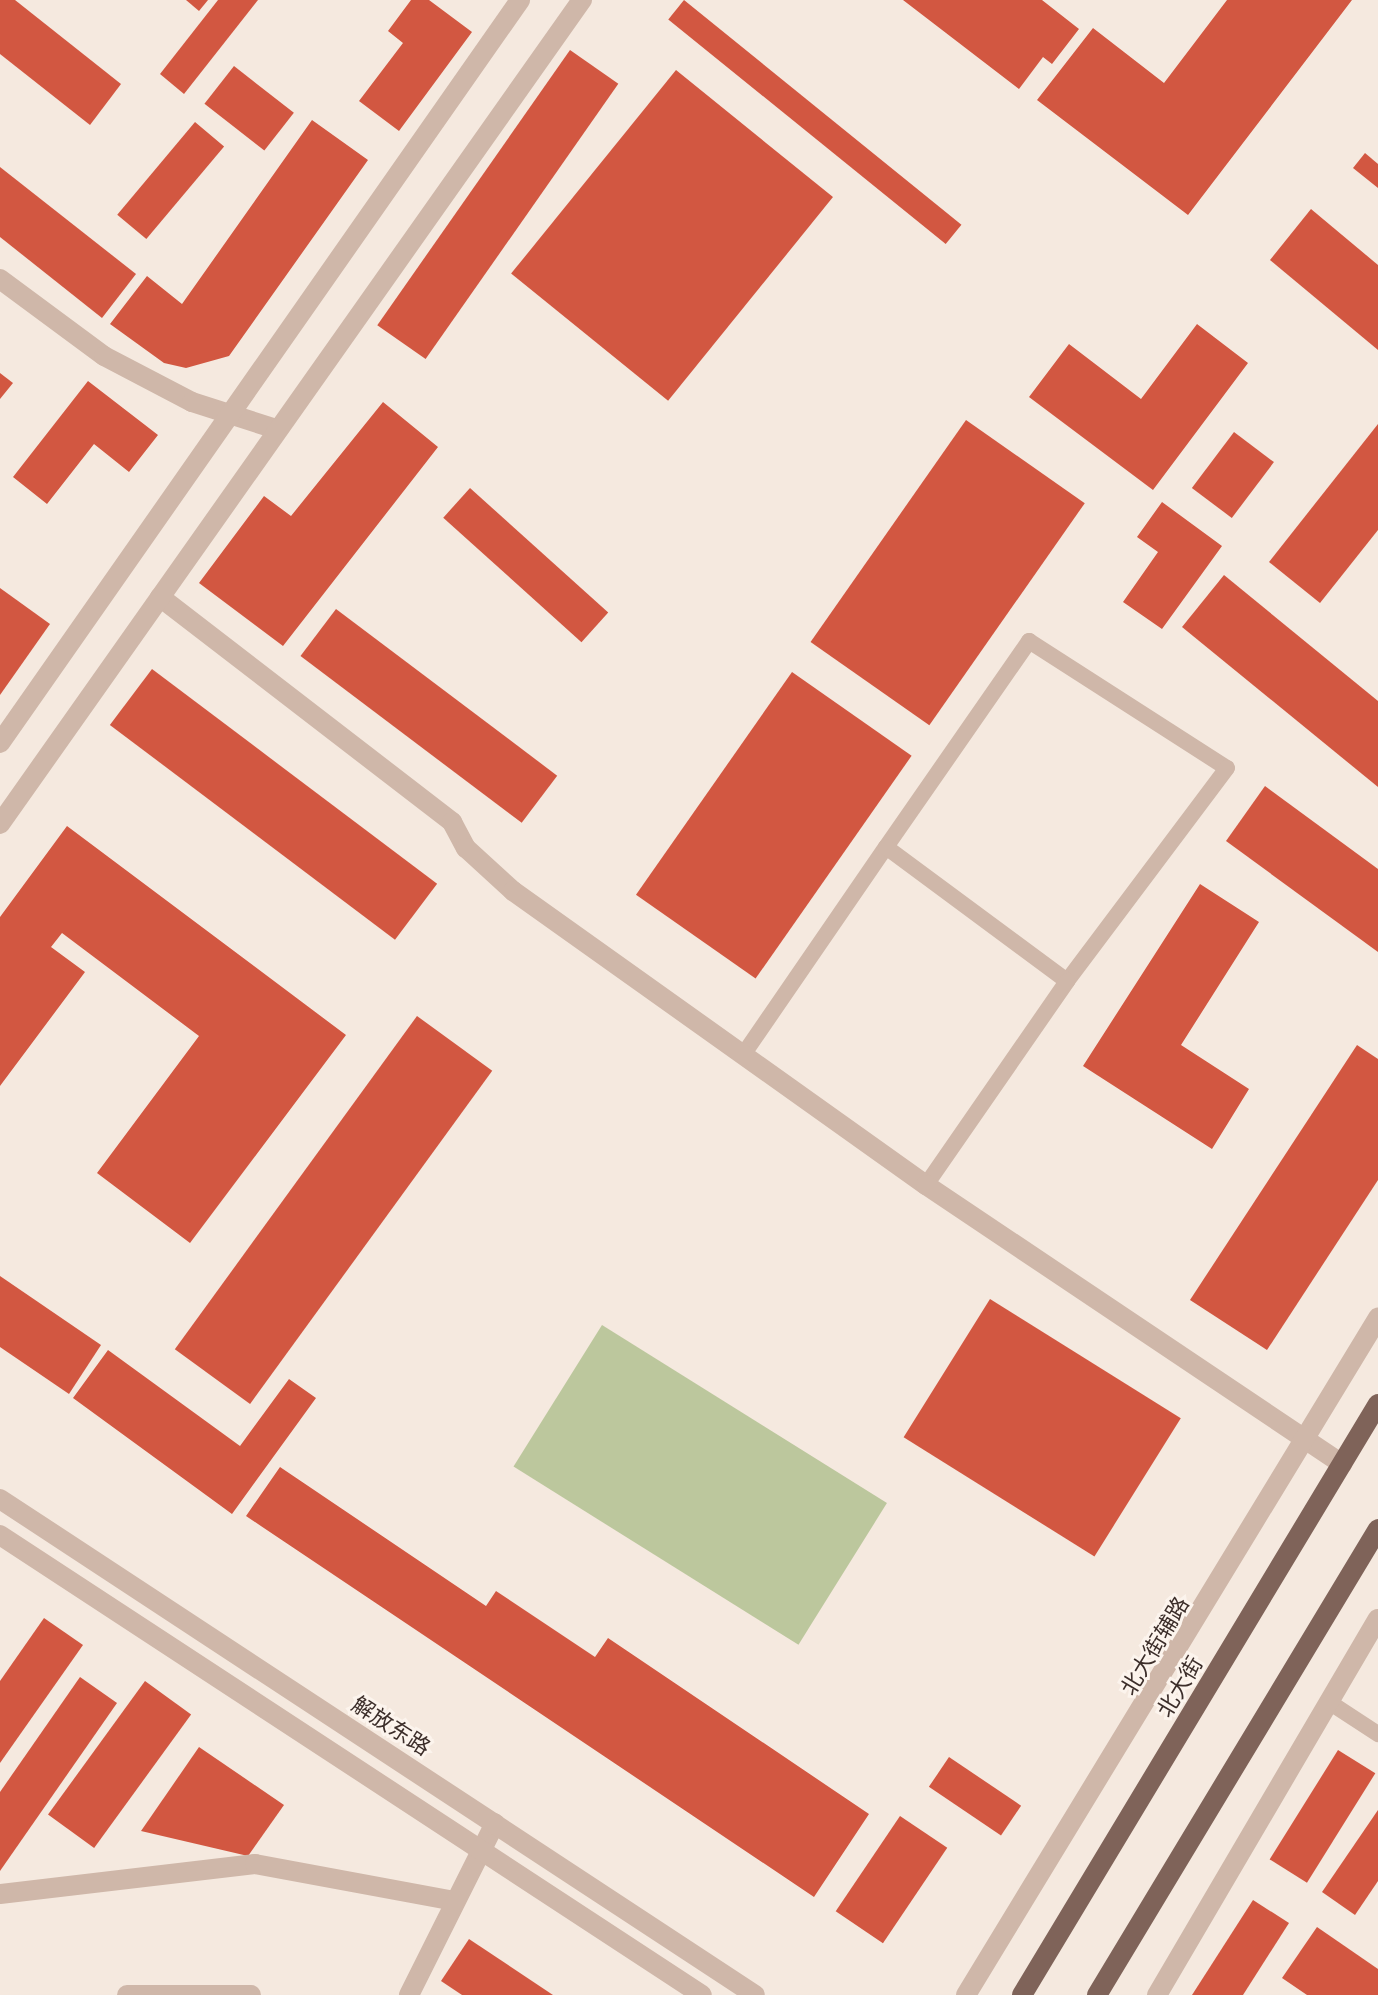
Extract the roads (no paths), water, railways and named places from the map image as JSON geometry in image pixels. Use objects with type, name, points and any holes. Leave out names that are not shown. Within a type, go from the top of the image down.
[{"type":"main road","name":"北大街","points":[[1022,1995],[1378,1404]]},
{"type":"main road","points":[[1097,1995],[1378,1529]]},
{"type":"street","points":[[0,743],[520,0]]},
{"type":"street","points":[[0,824],[160,597],[273,428],[582,0]]},
{"type":"street","points":[[0,279],[104,356],[192,402],[273,428]]},
{"type":"street","points":[[160,597],[452,822],[466,848],[513,891],[926,1185],[1342,1464]]},
{"type":"street","name":"北大街辅路","points":[[966,1995],[1307,1440],[1378,1318]]},
{"type":"street","name":"解放东路","points":[[0,1499],[755,1995]]},
{"type":"street","points":[[0,1535],[702,1995]]},
{"type":"street","points":[[1157,1995],[1378,1619]]},
{"type":"street","points":[[409,1995],[495,1823]]},
{"type":"street","points":[[0,1894],[255,1864],[455,1901]]},
{"type":"street","points":[[127,1995],[251,1995]]},
{"type":"lane","points":[[743,1055],[1029,641],[1227,768],[1067,981],[926,1185]]},
{"type":"lane","points":[[886,847],[1067,981]]},
{"type":"lane","points":[[1329,1702],[1378,1734]]}]
